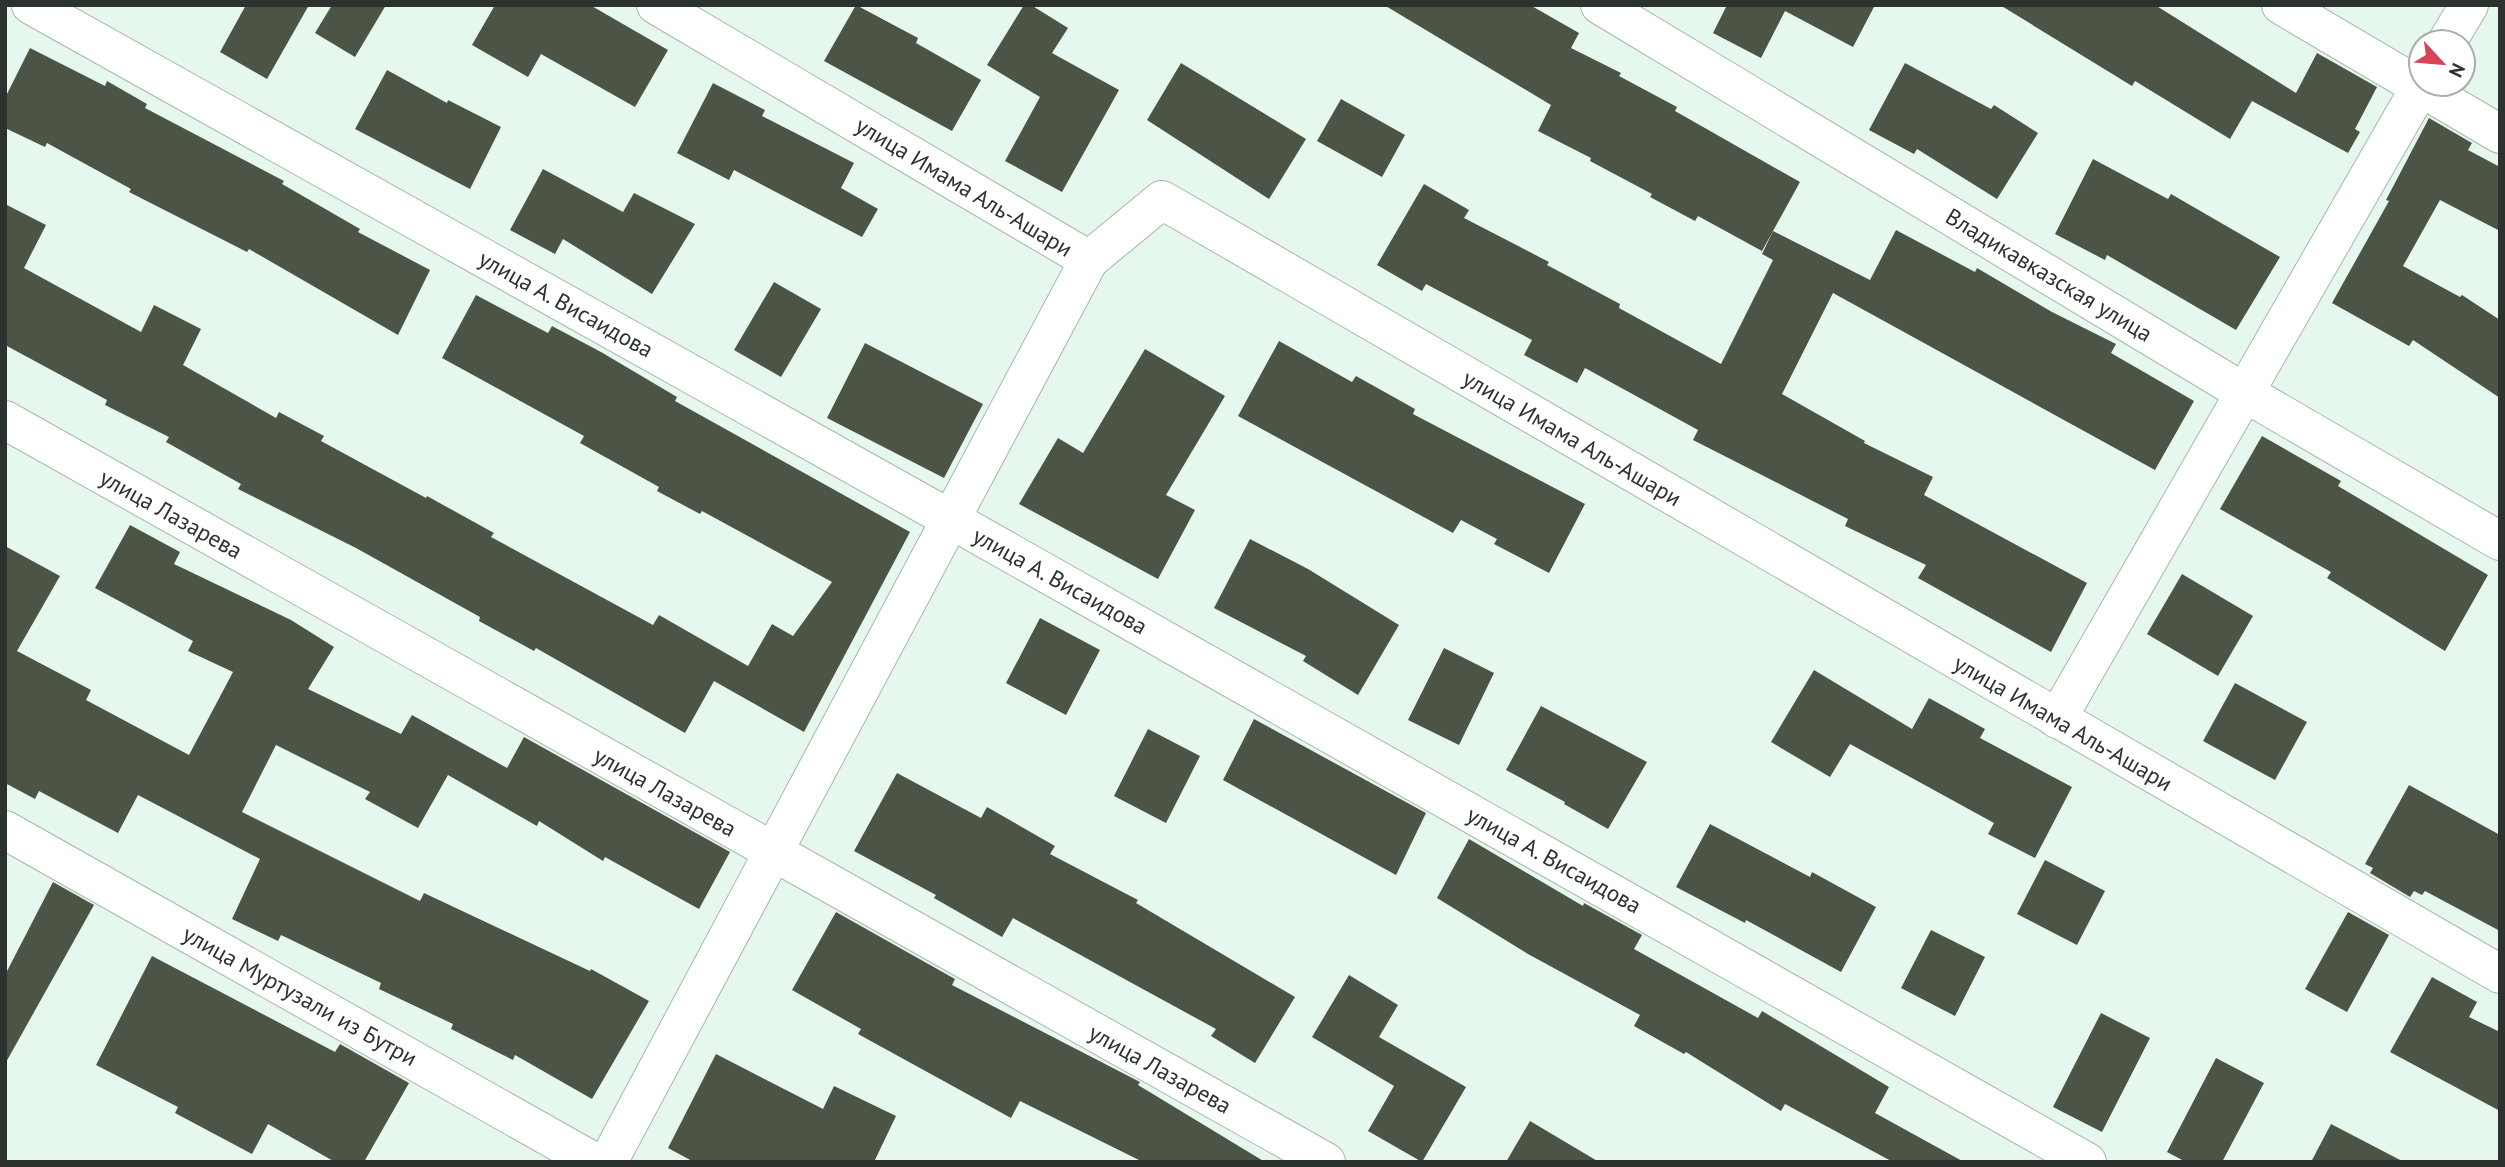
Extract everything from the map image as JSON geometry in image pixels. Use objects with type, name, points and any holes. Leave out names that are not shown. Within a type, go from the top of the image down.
[{"type":"street","name":"улица А. Висаидова","points":[[31,5],[952,520],[2087,1162]]},
{"type":"street","name":"улица Имама Аль-Ашари","points":[[656,5],[1088,260],[1162,201],[2500,974]]},
{"type":"street","name":"Владикавказская улица","points":[[1600,5],[2245,393],[2500,541]]},
{"type":"street","points":[[2281,5],[2407,77]]},
{"type":"street","points":[[2455,28],[2469,5]]},
{"type":"street","points":[[2057,719],[2414,98]]},
{"type":"street","points":[[2442,98],[2500,134]]},
{"type":"street","points":[[608,1162],[1088,260]]},
{"type":"street","name":"улица Лазарева","points":[[5,420],[1326,1162]]},
{"type":"street","name":"улица Муртузали из Бутри","points":[[5,830],[594,1162]]},
{"type":"building","points":[[246,5],[309,5],[267,79],[220,52]]},
{"type":"building","points":[[332,5],[386,5],[355,57],[315,33]]},
{"type":"building","points":[[495,5],[590,5],[668,50],[635,107],[541,54],[528,77],[472,45]]},
{"type":"building","points":[[856,5],[918,38],[916,43],[981,80],[952,131],[824,61]]},
{"type":"building","points":[[1024,5],[1031,5],[1068,28],[1052,53],[1119,90],[1062,192],[1005,161],[1040,97],[987,65]]},
{"type":"building","points":[[1384,5],[1530,5],[1579,33],[1571,48],[1621,73],[1619,76],[1677,107],[1675,111],[1800,182],[1762,251],[1698,216],[1695,221],[1650,197],[1652,194],[1590,161],[1591,158],[1538,131],[1551,105]]},
{"type":"building","points":[[1727,5],[1875,5],[1853,47],[1785,11],[1761,58],[1713,33]]},
{"type":"building","points":[[2000,5],[2155,5],[2296,93],[2317,53],[2377,87],[2355,129],[2360,132],[2348,153],[2252,101],[2230,139],[2135,81],[2132,86]]},
{"type":"building","points":[[30,48],[105,86],[107,81],[147,104],[145,108],[284,181],[282,184],[360,229],[358,232],[430,270],[398,335],[249,249],[247,252],[129,192],[131,189],[47,143],[45,147],[5,128],[5,98]]},
{"type":"building","points":[[1181,63],[1306,139],[1269,199],[1147,120]]},
{"type":"building","points":[[1905,63],[1991,109],[1994,105],[2038,133],[1997,199],[1917,149],[1914,154],[1869,130]]},
{"type":"building","points":[[387,70],[447,103],[448,100],[501,127],[470,189],[355,129]]},
{"type":"building","points":[[713,83],[765,110],[762,116],[854,163],[841,188],[878,209],[862,237],[734,170],[729,180],[677,153]]},
{"type":"building","points":[[1341,99],[1405,135],[1382,177],[1317,141]]},
{"type":"building","points":[[2429,118],[2472,143],[2468,150],[2500,167],[2500,231],[2440,200],[2403,266],[2460,297],[2462,295],[2500,320],[2500,398],[2413,340],[2409,346],[2332,303],[2389,201],[2386,200]]},
{"type":"building","points":[[2093,159],[2168,199],[2171,194],[2280,257],[2236,330],[2107,255],[2105,260],[2055,234]]},
{"type":"building","points":[[543,169],[623,212],[634,193],[695,224],[652,294],[563,239],[555,254],[510,230]]},
{"type":"building","points":[[1424,184],[1469,210],[1464,218],[1549,262],[1547,265],[1620,304],[1619,308],[1721,364],[1773,260],[1762,254],[1773,231],[1870,280],[1896,230],[1975,272],[1977,268],[2052,312],[2116,344],[2111,353],[2194,401],[2155,470],[1833,293],[1782,394],[1865,441],[1864,443],[1933,477],[1924,495],[2087,583],[2051,652],[1918,578],[1926,565],[1845,526],[1848,519],[1693,440],[1698,430],[1585,368],[1577,383],[1524,355],[1532,340],[1426,284],[1422,291],[1377,265]]},
{"type":"building","points":[[5,204],[46,225],[24,268],[141,332],[154,305],[201,329],[183,365],[276,418],[279,412],[324,436],[321,441],[494,533],[491,537],[653,625],[659,615],[748,666],[772,624],[793,636],[832,582],[702,511],[700,514],[657,491],[659,487],[580,443],[584,436],[442,358],[476,295],[548,333],[552,326],[601,352],[677,397],[675,401],[910,532],[804,732],[714,681],[685,733],[536,648],[534,651],[479,621],[480,617],[356,548],[238,489],[241,484],[166,442],[169,437],[105,405],[107,400],[5,345]]},
{"type":"building","points":[[774,282],[821,309],[781,377],[734,350]]},
{"type":"building","points":[[1279,341],[1352,382],[1356,376],[1415,409],[1413,414],[1585,504],[1549,573],[1494,544],[1497,539],[1461,520],[1453,533],[1238,416]]},
{"type":"building","points":[[865,343],[983,404],[944,478],[827,418]]},
{"type":"building","points":[[1145,349],[1225,396],[1166,495],[1195,510],[1158,579],[1019,504],[1058,438],[1083,453]]},
{"type":"building","points":[[2262,436],[2341,481],[2338,486],[2488,575],[2445,651],[2327,578],[2331,572],[2220,509]]},
{"type":"building","points":[[130,525],[180,552],[174,564],[291,620],[334,647],[308,689],[401,734],[412,715],[507,768],[524,737],[730,852],[699,909],[605,857],[603,861],[539,821],[537,826],[448,775],[418,828],[365,799],[370,792],[276,745],[242,812],[420,901],[424,893],[590,971],[591,969],[649,1001],[592,1099],[515,1055],[513,1060],[451,1029],[453,1024],[379,989],[381,983],[281,935],[278,941],[232,919],[260,859],[138,795],[118,833],[39,791],[35,799],[5,783],[5,546],[60,576],[17,651],[91,690],[86,700],[189,755],[233,672],[188,651],[193,641],[95,588]]},
{"type":"building","points":[[1250,539],[1308,569],[1399,625],[1358,695],[1303,661],[1306,656],[1214,608]]},
{"type":"building","points":[[2182,574],[2253,616],[2218,676],[2147,634]]},
{"type":"building","points":[[1040,618],[1100,650],[1066,715],[1006,683]]},
{"type":"building","points":[[1444,648],[1494,673],[1459,745],[1408,720]]},
{"type":"building","points":[[1814,670],[1912,729],[1929,698],[1985,729],[1980,738],[2072,787],[2035,858],[1988,834],[1994,823],[1850,744],[1830,777],[1771,742]]},
{"type":"building","points":[[2235,683],[2307,722],[2275,780],[2203,741]]},
{"type":"building","points":[[1541,706],[1647,762],[1608,829],[1506,770]]},
{"type":"building","points":[[1254,719],[1426,813],[1396,875],[1223,780]]},
{"type":"building","points":[[1148,729],[1200,756],[1166,823],[1114,796]]},
{"type":"building","points":[[897,773],[981,818],[987,807],[1055,846],[1050,854],[1138,900],[1136,903],[1295,997],[1255,1063],[1211,1036],[1216,1029],[1013,918],[1002,937],[934,898],[936,895],[854,851]]},
{"type":"building","points":[[2409,785],[2500,835],[2500,931],[2425,891],[2422,895],[2414,891],[2410,897],[2370,873],[2373,868],[2365,864]]},
{"type":"building","points":[[1710,824],[1810,877],[1812,872],[1876,907],[1841,972],[1746,920],[1745,923],[1676,887]]},
{"type":"building","points":[[1469,839],[1583,906],[1584,903],[1642,935],[1634,949],[1758,1018],[1762,1011],[1889,1087],[1875,1113],[1964,1162],[1893,1162],[1785,1104],[1781,1111],[1686,1052],[1684,1054],[1634,1026],[1640,1015],[1528,954],[1437,898]]},
{"type":"building","points":[[2045,860],[2105,891],[2077,945],[2017,914]]},
{"type":"building","points":[[53,882],[94,905],[5,1064],[5,975]]},
{"type":"building","points":[[836,912],[955,979],[952,985],[1140,1082],[1138,1085],[1265,1162],[1143,1162],[1020,1101],[1011,1118],[858,1034],[861,1029],[792,990]]},
{"type":"building","points":[[2348,912],[2389,935],[2347,1012],[2305,989]]},
{"type":"building","points":[[1931,930],[1985,957],[1955,1016],[1901,988]]},
{"type":"building","points":[[152,956],[335,1052],[340,1044],[409,1083],[364,1162],[335,1162],[268,1124],[252,1154],[175,1113],[178,1107],[96,1065]]},
{"type":"building","points":[[1349,975],[1398,1005],[1379,1037],[1466,1087],[1422,1162],[1368,1131],[1394,1086],[1312,1037]]},
{"type":"building","points":[[2432,977],[2477,1002],[2469,1017],[2500,1032],[2500,1111],[2390,1052]]},
{"type":"building","points":[[2101,1013],[2150,1038],[2102,1132],[2053,1107]]},
{"type":"building","points":[[716,1054],[823,1109],[834,1086],[896,1116],[874,1162],[694,1162],[668,1148]]},
{"type":"building","points":[[2216,1058],[2264,1083],[2222,1162],[2186,1162],[2167,1152]]},
{"type":"building","points":[[1530,1121],[1599,1162],[1506,1162]]},
{"type":"building","points":[[2331,1124],[2404,1162],[2311,1162]]}]
